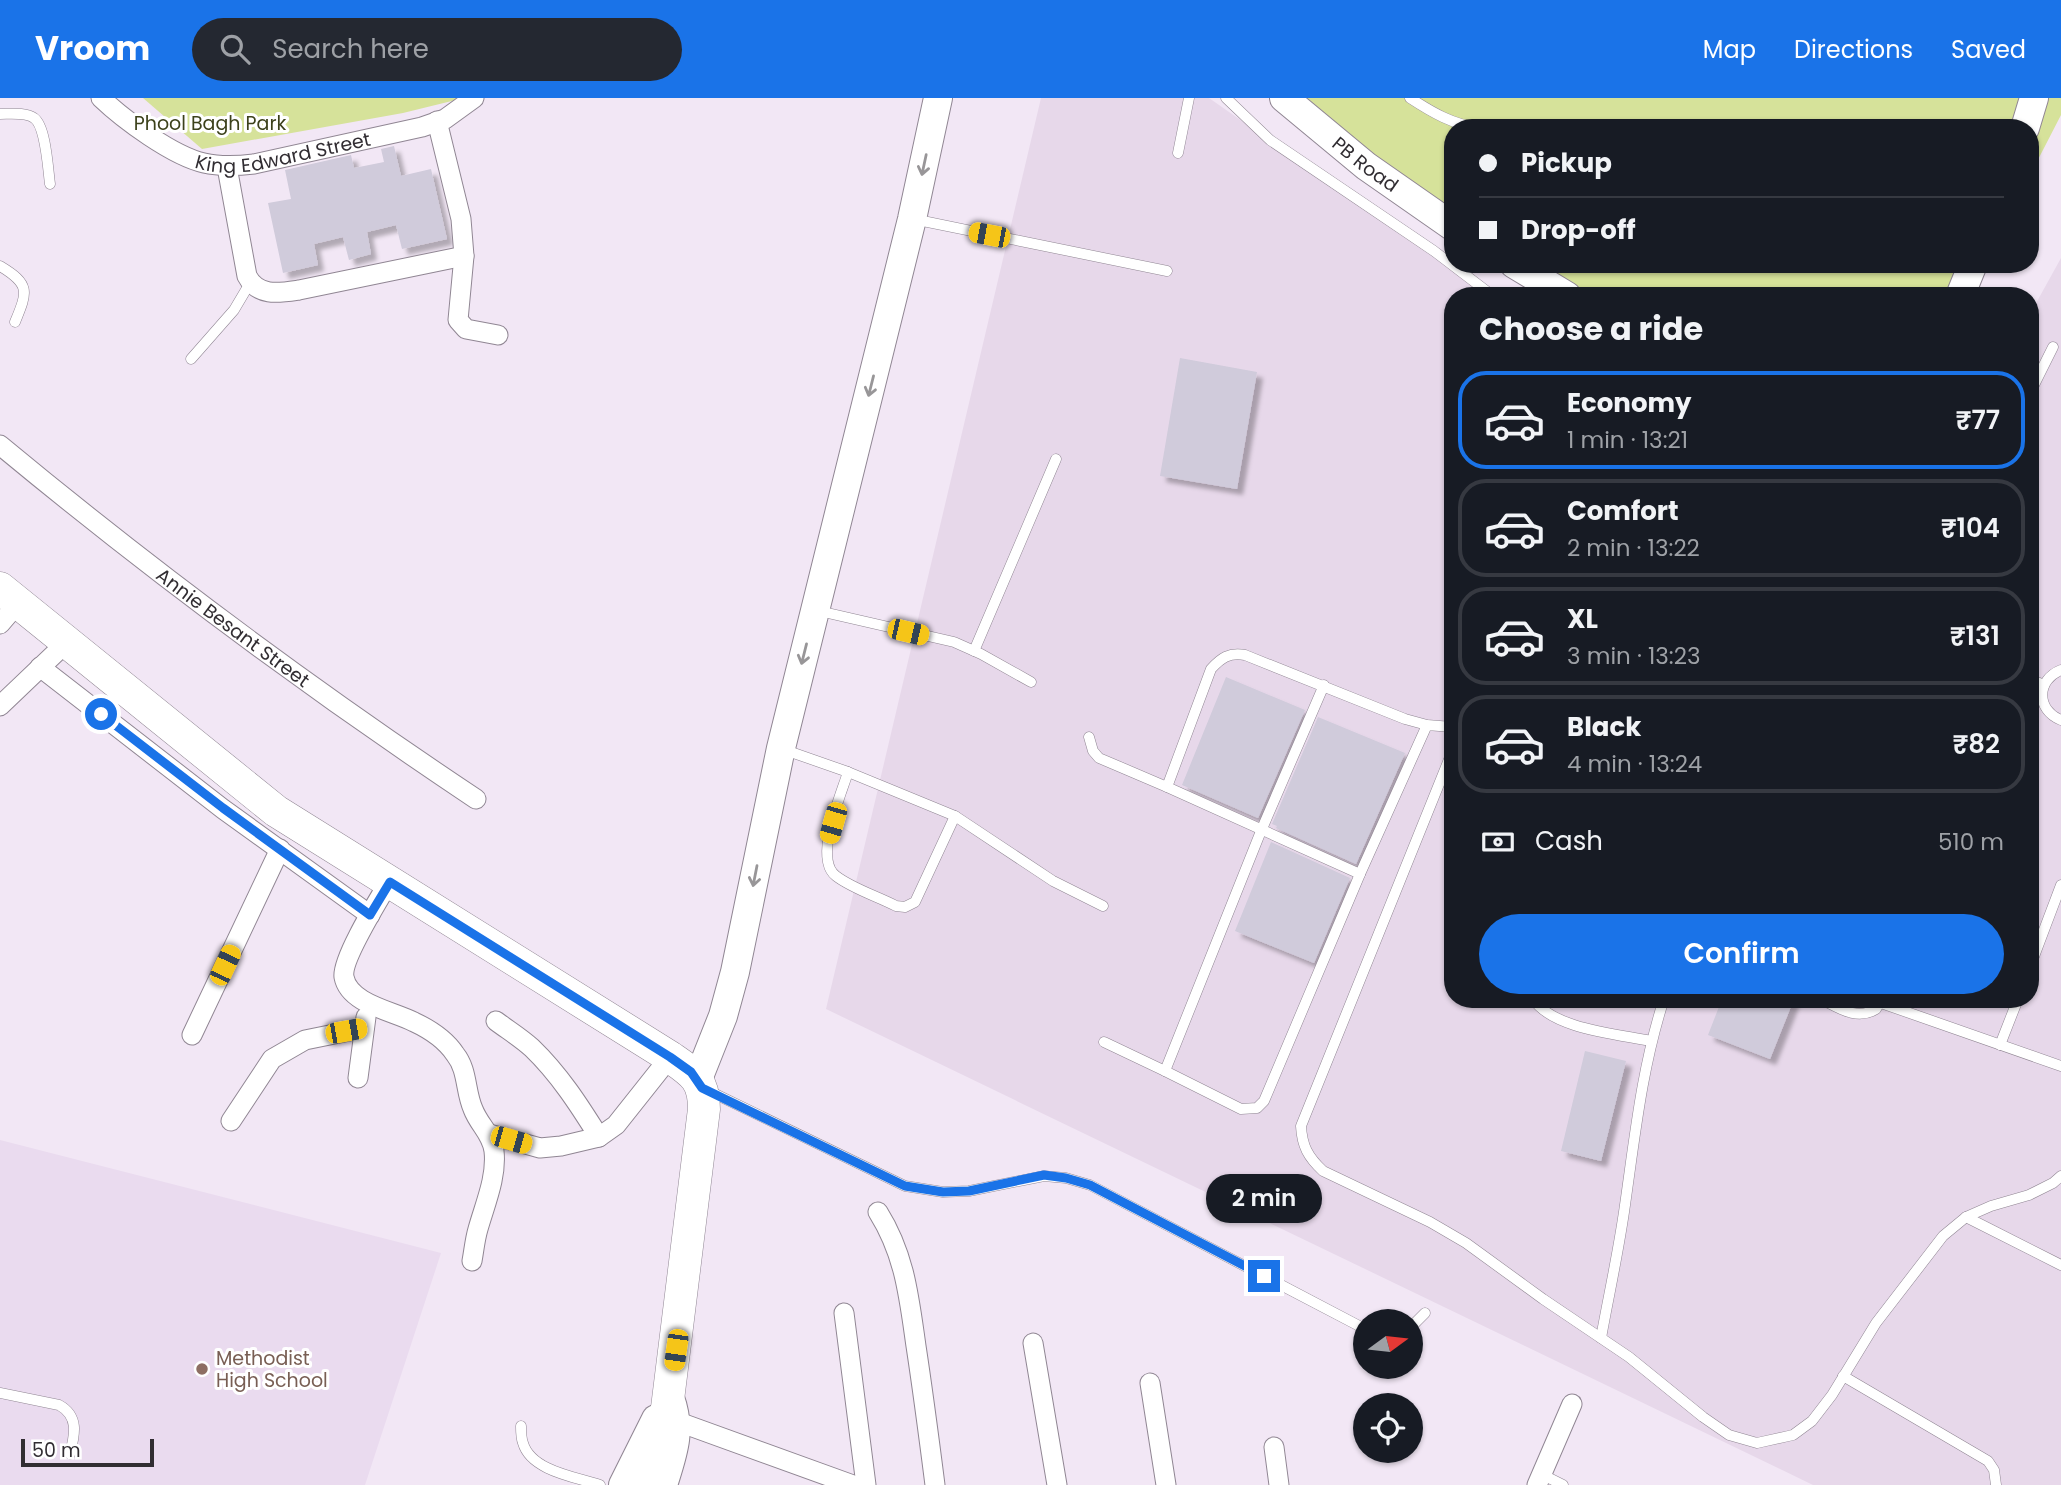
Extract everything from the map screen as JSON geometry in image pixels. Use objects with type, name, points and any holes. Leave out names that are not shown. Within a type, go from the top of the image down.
[{"type":"main road","points":[[6,605],[67,642],[276,811],[670,1057],[700,1083],[704,1109],[702,1133],[669,1415],[645,1485]]},
{"type":"street","name":"King Edward Street","points":[[101,98],[173,150],[202,163],[227,167],[254,164],[422,127],[445,119],[474,98]]},
{"type":"street","points":[[700,1083],[735,972],[781,748],[912,219],[938,98]]},
{"type":"street","name":"PB Road","points":[[1284,98],[1366,166],[1444,220]]},
{"type":"street","points":[[2028,119],[2034,98]]},
{"type":"street","points":[[438,121],[461,219],[464,256],[458,320],[466,329],[498,335]]},
{"type":"street","points":[[227,167],[246,272],[250,283],[263,291],[275,293],[464,256]]},
{"type":"street","points":[[1527,273],[1551,287]]},
{"type":"street","name":"Annie Besant Street","points":[[0,444],[257,646],[357,720],[476,799]]},
{"type":"street","points":[[0,706],[67,642]]},
{"type":"street","points":[[40,667],[223,808],[370,915]]},
{"type":"street","points":[[192,1035],[280,849]]},
{"type":"street","points":[[390,882],[370,915],[345,967],[344,978],[354,993],[368,1002],[440,1037],[462,1065],[474,1112],[489,1134],[495,1153],[494,1172],[477,1231],[472,1261]]},
{"type":"street","points":[[358,1078],[368,1002]]},
{"type":"street","points":[[496,1021],[530,1046],[548,1065],[568,1089],[599,1137]]},
{"type":"street","points":[[231,1121],[272,1059],[305,1040],[364,1028]]},
{"type":"street","points":[[489,1134],[540,1148],[599,1137],[616,1125],[670,1057]]},
{"type":"street","points":[[878,1212],[891,1233],[906,1280],[935,1485]]},
{"type":"street","points":[[845,1313],[866,1485]]},
{"type":"street","points":[[1033,1343],[1057,1485]]},
{"type":"street","points":[[1150,1383],[1166,1485]]},
{"type":"street","points":[[1539,1480],[1572,1404]]},
{"type":"street","points":[[623,1485],[642,1443],[669,1415]]},
{"type":"street","points":[[663,1485],[676,1445],[669,1415]]},
{"type":"street","points":[[669,1415],[853,1485]]},
{"type":"street","points":[[1274,1447],[1279,1485]]},
{"type":"lane","points":[[1178,153],[1189,98]]},
{"type":"lane","points":[[1226,98],[1270,140],[1444,259]]},
{"type":"lane","points":[[1410,98],[1446,119]]},
{"type":"lane","points":[[0,114],[25,114],[39,123],[50,184]]},
{"type":"lane","points":[[912,219],[1167,271]]},
{"type":"lane","points":[[0,266],[19,278],[24,285],[24,302],[15,322]]},
{"type":"lane","points":[[1463,273],[1481,287]]},
{"type":"lane","points":[[1520,273],[1532,287]]},
{"type":"lane","points":[[191,359],[234,310],[250,283]]},
{"type":"lane","points":[[2039,375],[2053,347]]},
{"type":"lane","points":[[974,651],[1056,459]]},
{"type":"lane","points":[[815,610],[954,642],[1031,682]]},
{"type":"lane","points":[[1167,788],[1210,669],[1229,655],[1245,655],[1405,719],[1444,726]]},
{"type":"lane","points":[[2061,670],[2054,673],[2044,685],[2042,701],[2051,715],[2061,720]]},
{"type":"lane","points":[[2039,683],[2044,685]]},
{"type":"lane","points":[[1166,1071],[1261,831],[1324,685]]},
{"type":"lane","points":[[1104,1042],[1241,1110],[1257,1108],[1264,1101],[1360,874],[1427,725]]},
{"type":"lane","points":[[1089,737],[1093,751],[1099,758],[1360,874]]},
{"type":"lane","points":[[781,748],[955,816],[1053,881],[1103,906]]},
{"type":"lane","points":[[848,772],[825,849],[827,863],[836,876],[896,906],[905,908],[915,902],[955,816]]},
{"type":"lane","points":[[1444,772],[1301,1126],[1302,1144],[1311,1160],[1323,1171],[1430,1222],[1466,1243],[1601,1338],[1703,1418],[1729,1435],[1757,1443],[1793,1434],[1812,1421],[1876,1323],[1943,1236],[1966,1217],[1991,1206],[2029,1195],[2061,1177]]},
{"type":"lane","points":[[2039,943],[2061,885]]},
{"type":"lane","points":[[1539,1008],[1563,1021],[1651,1041]]},
{"type":"lane","points":[[1601,1338],[1620,1238],[1637,1112],[1651,1041],[1661,1008]]},
{"type":"lane","points":[[1842,1008],[1856,1014],[1872,1012],[1875,1008]]},
{"type":"lane","points":[[1900,1008],[2061,1066]]},
{"type":"lane","points":[[2000,1045],[2014,1008]]},
{"type":"lane","points":[[700,1083],[905,1186],[943,1192],[969,1191],[1044,1175],[1090,1185],[1353,1323]]},
{"type":"lane","points":[[1966,1217],[2061,1265]]},
{"type":"lane","points":[[1843,1376],[1988,1461],[1994,1470],[1996,1485]]},
{"type":"lane","points":[[0,1393],[59,1405],[68,1410],[74,1423],[75,1434],[70,1454]]},
{"type":"lane","points":[[521,1426],[523,1444],[536,1461],[600,1485]]},
{"type":"lane","points":[[1539,1480],[1563,1485]]},
{"type":"shaded area","points":[[1041,98],[1209,98],[1444,262],[1444,273],[1459,273],[1479,287],[1444,287],[1444,1008],[2039,1008],[2039,298],[2061,258],[2061,1485],[1813,1485],[826,1009]]},
{"type":"shaded area","name":"Methodist High School","points":[[0,1140],[441,1253],[365,1485],[0,1485]]},
{"type":"green space","name":"Phool Bagh Park","points":[[143,98],[464,98],[403,113],[202,149]]},
{"type":"green space","points":[[1292,98],[2061,98],[2061,115],[2039,158],[2039,119],[1444,119],[1444,219]]},
{"type":"green space","points":[[1526,273],[1980,273],[1972,287],[1546,287]]},
{"type":"building","points":[[394,146],[401,176],[431,169],[447,239],[402,249],[396,225],[367,232],[371,254],[349,260],[343,237],[314,244],[318,265],[283,273],[268,203],[291,199],[285,170],[351,155],[354,168],[384,162],[381,149]]},
{"type":"building","points":[[1180,358],[1257,372],[1237,489],[1160,476]]},
{"type":"building","points":[[1226,677],[1305,710],[1258,818],[1182,785]]},
{"type":"building","points":[[1318,717],[1405,753],[1356,864],[1272,824]]},
{"type":"building","points":[[1271,842],[1350,878],[1314,963],[1235,931]]},
{"type":"building","points":[[1718,1008],[1790,1008],[1770,1059],[1708,1035]]},
{"type":"building","points":[[1585,1051],[1626,1061],[1601,1161],[1561,1151]]},
{"type":"place","name":"Methodist High School","points":[[202,1369]]},
{"type":"route","points":[[101,714],[223,808],[370,915],[390,882],[670,1057],[691,1072],[702,1088],[905,1186],[943,1192],[969,1191],[1044,1175],[1090,1185],[1264,1276]]}]
